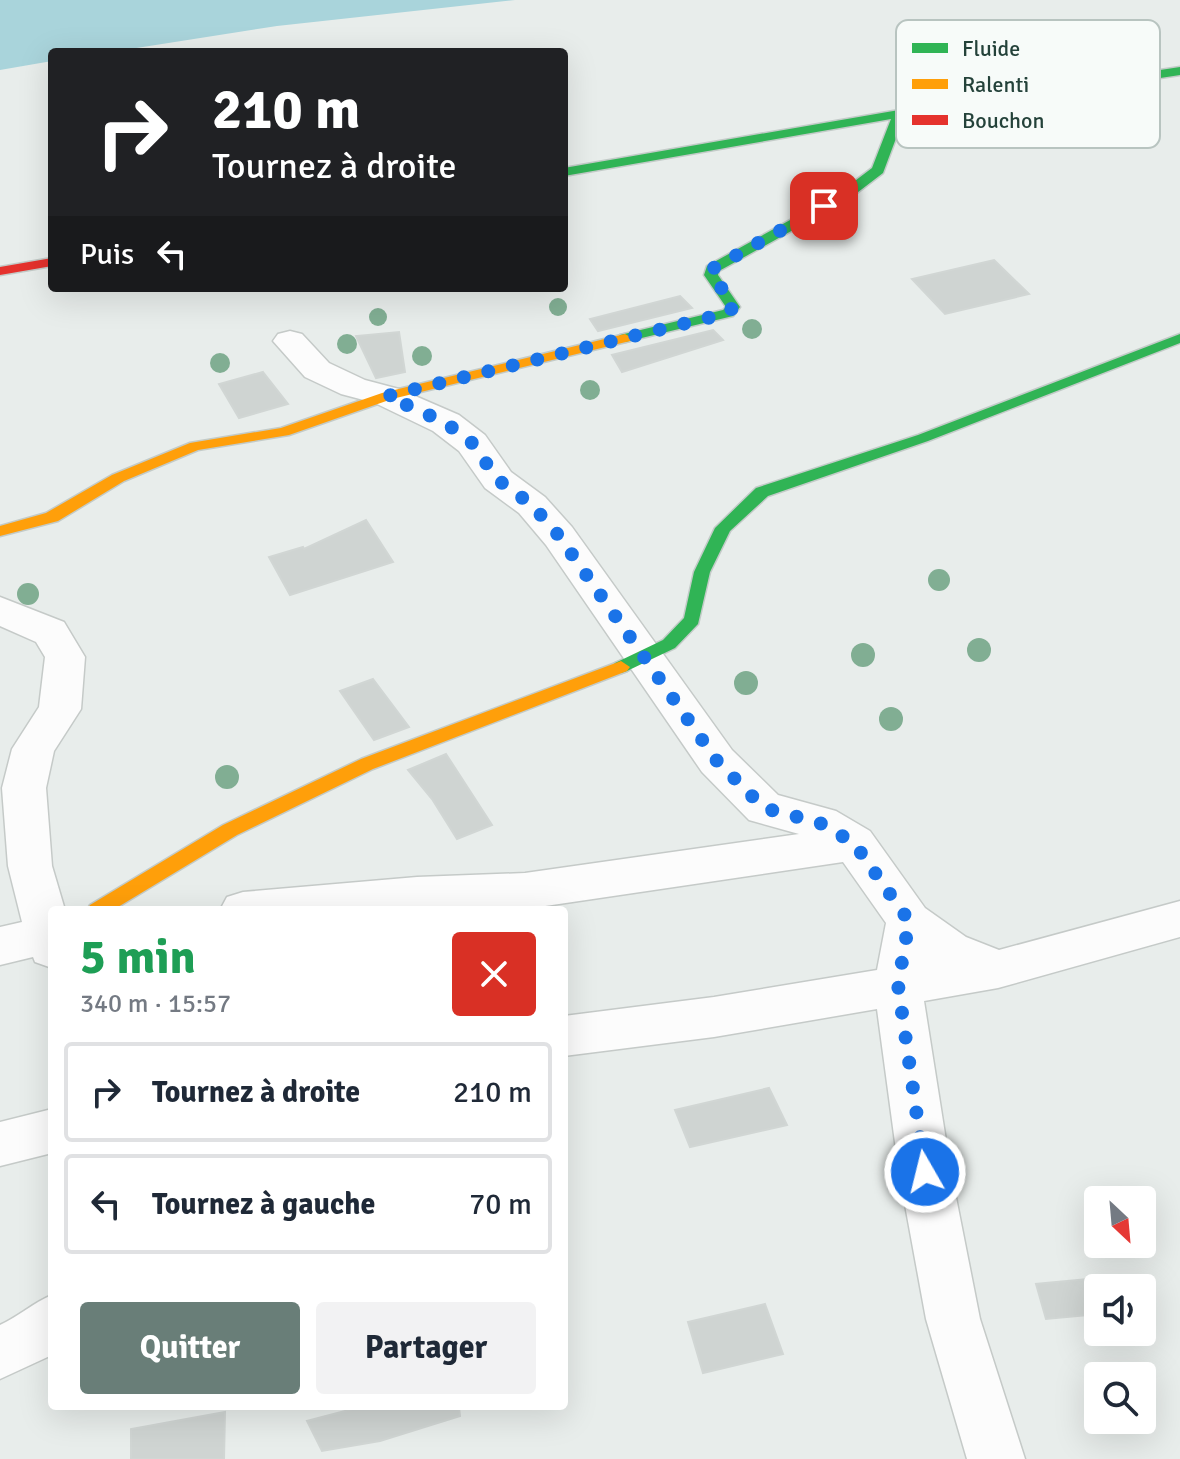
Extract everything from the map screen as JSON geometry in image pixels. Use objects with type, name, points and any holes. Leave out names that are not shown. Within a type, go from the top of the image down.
[{"type":"street","points":[[1160,74],[1180,71]]},
{"type":"street","points":[[568,171],[896,115]]},
{"type":"street","points":[[0,531],[52,517],[118,478],[195,446],[284,432],[387,396],[728,313],[733,307],[731,300],[711,275],[712,269],[844,196],[878,170],[896,122]]},
{"type":"street","points":[[0,271],[48,263]]},
{"type":"street","points":[[104,906],[230,830],[367,764],[644,658],[669,644],[692,620],[702,572],[723,528],[762,492],[923,438],[1180,338]]},
{"type":"street","points":[[290,341],[317,370],[353,387],[387,396],[446,423],[472,443],[498,480],[532,505],[559,536],[717,761],[764,808],[820,823],[854,843],[909,921],[949,950],[998,969]]},
{"type":"street","points":[[0,610],[50,632],[65,657],[60,709],[33,749],[24,788],[30,866],[48,928]]},
{"type":"street","points":[[289,906],[417,895],[525,891],[854,843]]},
{"type":"street","points":[[568,1035],[714,1017],[998,969],[1180,919]]},
{"type":"street","points":[[909,921],[898,985],[925,1172],[953,1319],[996,1459]]},
{"type":"street","points":[[0,946],[48,938]]},
{"type":"street","points":[[0,1144],[48,1132]]},
{"type":"street","points":[[0,1353],[38,1334],[48,1325]]},
{"type":"water","points":[[0,0],[515,0],[277,26],[137,48],[48,48],[48,62],[0,70]]},
{"type":"building","points":[[994,260],[1029,294],[945,314],[912,279]]},
{"type":"building","points":[[680,296],[692,308],[598,331],[590,319]]},
{"type":"building","points":[[713,330],[723,340],[622,372],[612,355]]},
{"type":"building","points":[[399,332],[405,372],[376,378],[356,336]]},
{"type":"building","points":[[263,372],[288,404],[239,418],[219,384]]},
{"type":"building","points":[[366,520],[393,562],[290,595],[269,557],[304,549]]},
{"type":"building","points":[[373,679],[409,727],[374,740],[340,691]]},
{"type":"building","points":[[446,754],[492,825],[457,839],[432,799],[408,770]]},
{"type":"building","points":[[769,1088],[787,1125],[690,1147],[675,1110]]},
{"type":"building","points":[[1084,1279],[1084,1315],[1046,1319],[1036,1284]]},
{"type":"building","points":[[765,1304],[783,1354],[703,1373],[688,1322]]},
{"type":"building","points":[[349,1410],[459,1410],[460,1416],[380,1441],[322,1451],[307,1421]]},
{"type":"building","points":[[225,1412],[224,1459],[131,1459],[131,1429]]},
{"type":"traffic: fast","points":[[1160,74],[1180,71]]},
{"type":"traffic: fast","points":[[568,171],[896,115]]},
{"type":"traffic: fast","points":[[625,338],[728,313],[733,307],[711,275],[712,269],[844,196],[878,170],[896,122]]},
{"type":"traffic: fast","points":[[621,667],[669,644],[692,620],[702,572],[723,528],[762,492],[923,438],[1180,338]]},
{"type":"traffic: slow","points":[[0,531],[52,517],[118,478],[195,446],[284,432],[387,396],[625,338]]},
{"type":"traffic: slow","points":[[104,906],[230,830],[367,764],[621,667]]},
{"type":"traffic: jam","points":[[0,271],[48,263]]},
{"type":"route","points":[[824,206],[712,269],[711,275],[731,300],[733,307],[728,313],[387,396],[446,423],[472,443],[498,480],[532,505],[559,536],[717,761],[764,808],[820,823],[854,843],[909,921],[898,985],[925,1172]]}]
